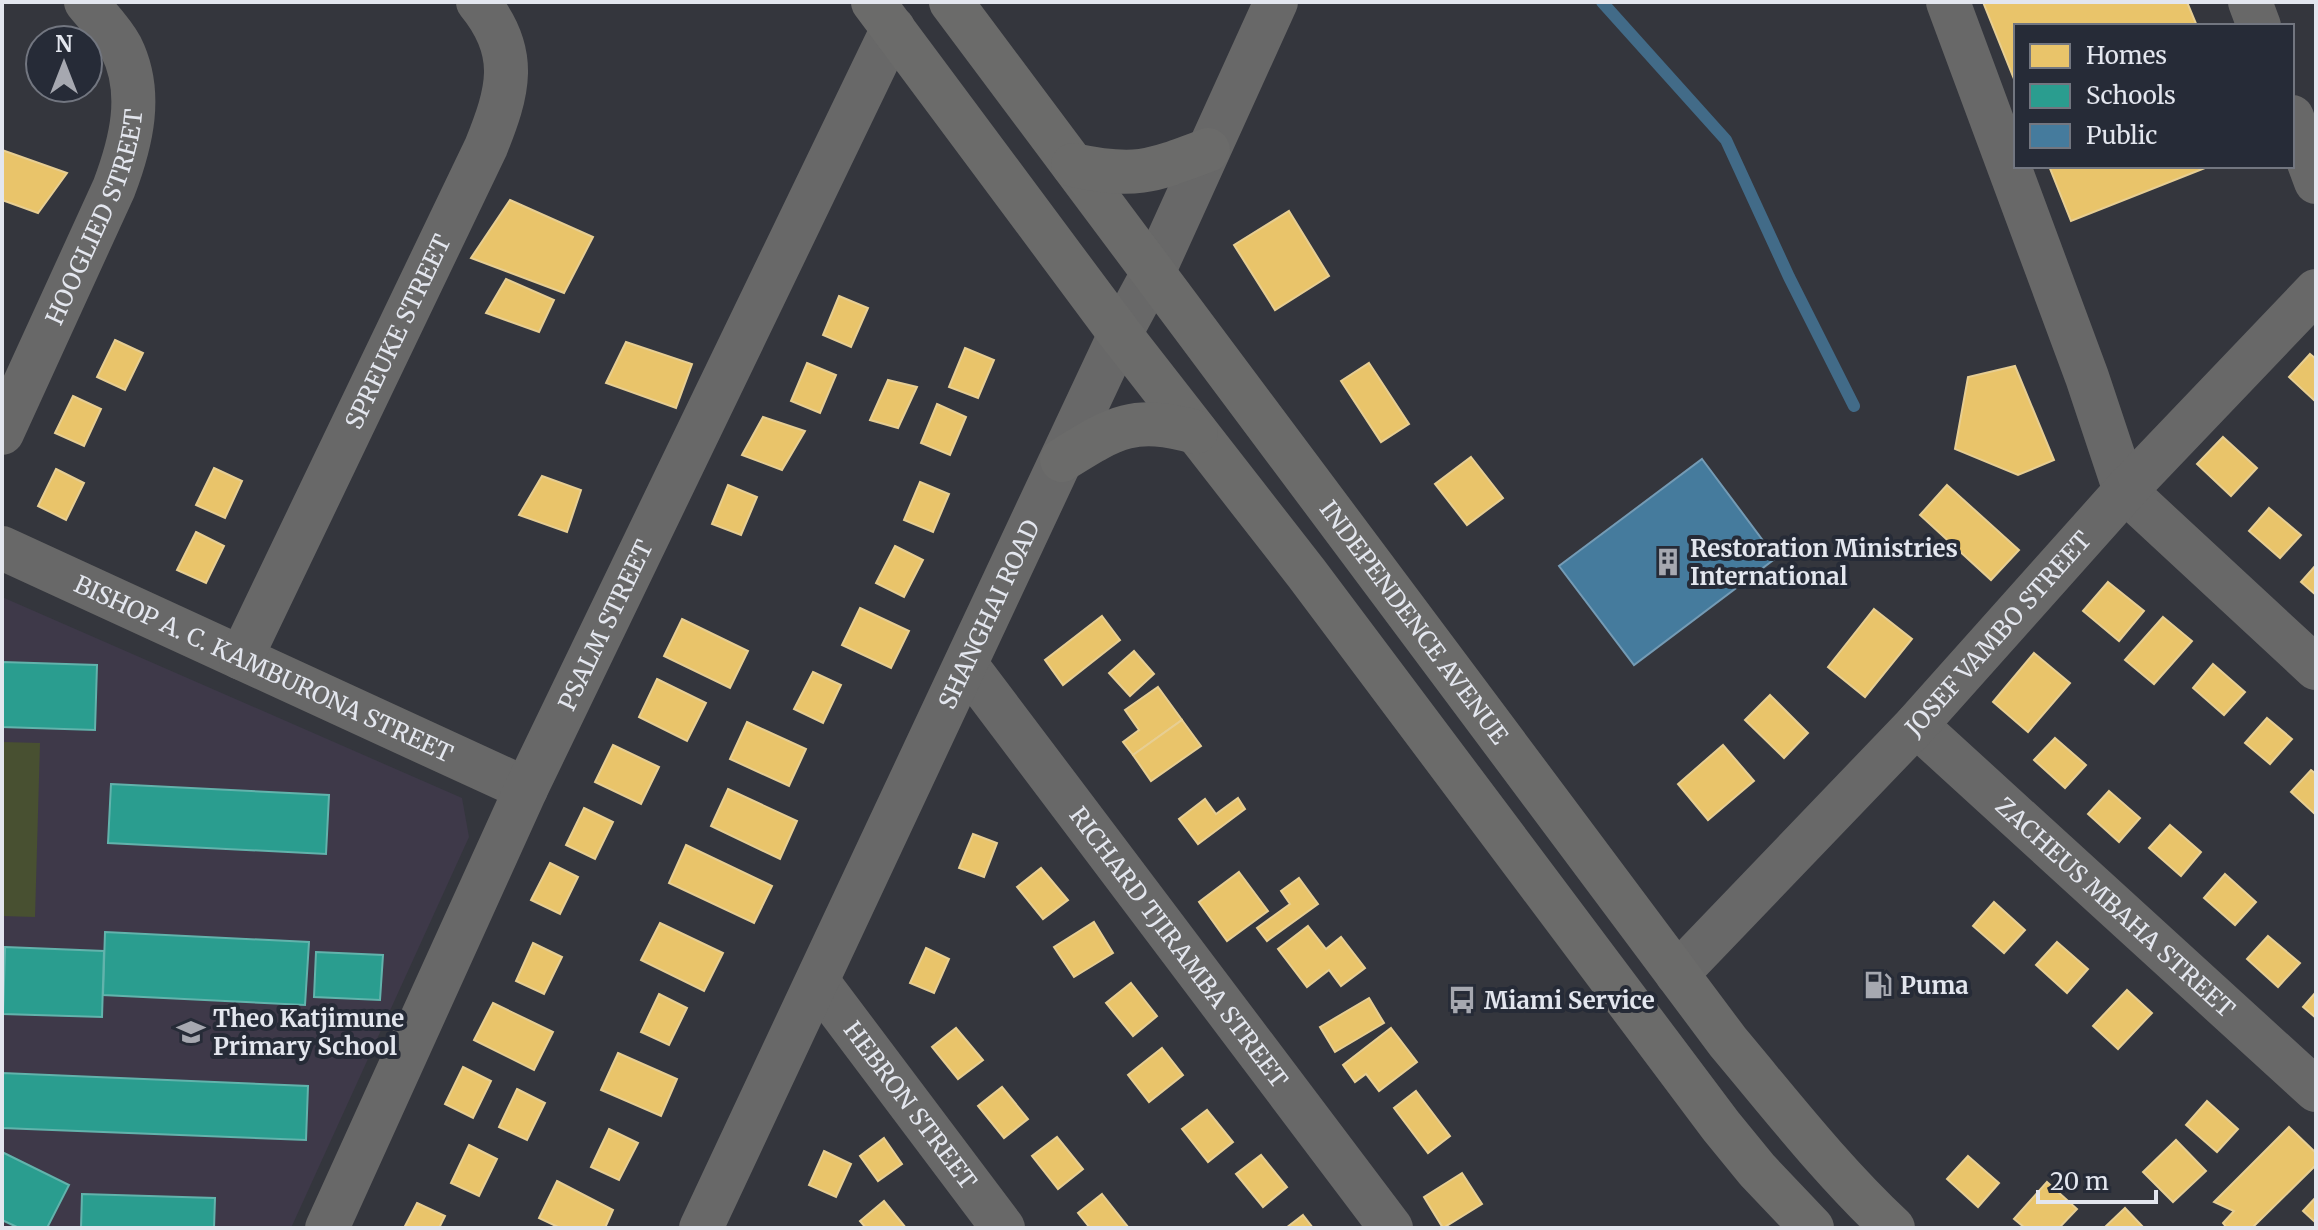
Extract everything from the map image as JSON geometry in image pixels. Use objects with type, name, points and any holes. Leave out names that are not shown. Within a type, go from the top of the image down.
[{"type":"main road","name":"INDEPENDENCE AVENUE","points":[[951,2],[1728,1042],[1864,1201],[1893,1228]]},
{"type":"main road","points":[[883,15],[1120,334],[1307,574],[1721,1126],[1757,1170],[1812,1228]]},
{"type":"main road","points":[[1073,165],[1108,172],[1141,172],[1164,167],[1208,150]]},
{"type":"main road","points":[[1062,460],[1106,432],[1133,424],[1166,424],[1196,432]]},
{"type":"street","name":"HOOGLIED STREET","points":[[2,433],[128,151],[134,94],[129,70],[121,47],[109,28],[86,2]]},
{"type":"street","name":"SPREUKE STREET","points":[[241,658],[486,147],[504,102],[508,69],[500,40],[478,2]]},
{"type":"street","name":"SHANGHAI ROAD","points":[[701,1228],[1120,334],[1153,273],[1276,2]]},
{"type":"street","points":[[1948,2],[2087,377],[2125,491],[2316,668]]},
{"type":"street","points":[[2250,2],[2258,24]]},
{"type":"street","name":"PSALM STREET","points":[[327,1228],[883,15]]},
{"type":"street","points":[[2294,122],[2316,182]]},
{"type":"street","name":"JOSEF VAMBO STREET","points":[[1677,974],[1916,725],[2125,491],[2316,291]]},
{"type":"street","name":"BISHOP A. C. KAMBURONA STREET","points":[[2,548],[526,789]]},
{"type":"street","name":"RICHARD TJIRAMBA STREET","points":[[967,666],[1391,1228]]},
{"type":"street","name":"ZACHEUS MBAHA STREET","points":[[1916,725],[2316,1090]]},
{"type":"street","name":"HEBRON STREET","points":[[818,982],[1003,1228]]},
{"type":"shaded area","name":"Theo Katjimune Primary School","points":[[2,597],[462,798],[469,837],[291,1228],[2,1228]]},
{"type":"green space","points":[[2,742],[40,743],[35,917],[2,916]]},
{"type":"building: Homes","points":[[1983,2],[2187,2],[2196,24],[2014,24],[2014,79]]},
{"type":"building: Homes","points":[[2,150],[67,173],[38,213],[2,200]]},
{"type":"building: Homes","points":[[2050,168],[2205,168],[2071,221]]},
{"type":"building: Homes","points":[[510,200],[593,237],[564,293],[471,258]]},
{"type":"building: Homes","points":[[1289,211],[1329,276],[1275,310],[1234,245]]},
{"type":"building: Homes","points":[[506,279],[554,300],[539,332],[486,313]]},
{"type":"building: Homes","points":[[839,296],[868,308],[851,347],[823,335]]},
{"type":"building: Homes","points":[[115,340],[143,353],[125,390],[97,377]]},
{"type":"building: Homes","points":[[626,342],[692,364],[676,408],[606,383]]},
{"type":"building: Homes","points":[[965,348],[994,360],[978,398],[949,387]]},
{"type":"building: Homes","points":[[2310,354],[2316,359],[2316,402],[2289,377]]},
{"type":"building: Homes","points":[[807,363],[836,375],[820,413],[791,401]]},
{"type":"building: Homes","points":[[1369,363],[1409,424],[1381,442],[1341,381]]},
{"type":"building: Homes","points":[[2015,366],[2054,460],[2018,475],[1955,449],[1968,377]]},
{"type":"building: Homes","points":[[888,380],[917,387],[898,428],[870,420]]},
{"type":"building: Homes","points":[[73,396],[101,409],[84,446],[55,433]]},
{"type":"building: Homes","points":[[937,404],[966,417],[950,455],[921,443]]},
{"type":"building: Homes","points":[[763,417],[805,431],[782,470],[742,455]]},
{"type":"building: Homes","points":[[2223,437],[2257,468],[2231,496],[2197,464]]},
{"type":"building: Homes","points":[[1471,457],[1503,498],[1467,525],[1435,484]]},
{"type":"building: Homes","points":[[214,468],[242,481],[225,518],[196,505]]},
{"type":"building: Homes","points":[[56,469],[84,483],[66,520],[38,506]]},
{"type":"building: Homes","points":[[542,476],[581,490],[567,532],[519,515]]},
{"type":"building: Homes","points":[[920,482],[949,494],[933,532],[904,520]]},
{"type":"building: Homes","points":[[728,485],[757,497],[741,535],[712,524]]},
{"type":"building: Homes","points":[[1947,485],[2019,550],[1991,580],[1920,515]]},
{"type":"building: Homes","points":[[2269,508],[2301,535],[2280,558],[2249,531]]},
{"type":"building: Homes","points":[[196,532],[224,546],[206,583],[177,570]]},
{"type":"building: Homes","points":[[895,546],[923,560],[904,597],[876,583]]},
{"type":"building: Homes","points":[[2316,565],[2316,595],[2301,582]]},
{"type":"building: Homes","points":[[2108,582],[2144,611],[2119,641],[2083,611]]},
{"type":"building: Homes","points":[[860,608],[909,631],[891,668],[842,645]]},
{"type":"building: Homes","points":[[1874,609],[1912,639],[1865,697],[1828,667]]},
{"type":"building: Homes","points":[[1102,616],[1120,640],[1063,685],[1045,660]]},
{"type":"building: Homes","points":[[2163,617],[2192,641],[2154,684],[2125,660]]},
{"type":"building: Homes","points":[[682,619],[748,651],[730,688],[664,656]]},
{"type":"building: Homes","points":[[1134,651],[1154,674],[1130,696],[1109,673]]},
{"type":"building: Homes","points":[[2034,653],[2070,683],[2028,732],[1993,702]]},
{"type":"building: Homes","points":[[2213,664],[2245,692],[2224,715],[2193,688]]},
{"type":"building: Homes","points":[[813,672],[841,685],[823,723],[794,709]]},
{"type":"building: Homes","points":[[657,679],[706,703],[687,741],[639,717]]},
{"type":"building: Homes","points":[[1158,687],[1182,720],[1133,755],[1123,742],[1139,730],[1125,710]]},
{"type":"building: Homes","points":[[1770,695],[1808,733],[1784,758],[1745,720]]},
{"type":"building: Homes","points":[[2267,718],[2292,739],[2270,764],[2245,743]]},
{"type":"building: Homes","points":[[1182,720],[1201,746],[1151,781],[1133,755]]},
{"type":"building: Homes","points":[[747,722],[806,749],[789,786],[730,759]]},
{"type":"building: Homes","points":[[2055,738],[2086,765],[2065,788],[2034,760]]},
{"type":"building: Homes","points":[[613,745],[659,767],[641,804],[595,782]]},
{"type":"building: Homes","points":[[1723,745],[1754,781],[1708,820],[1678,784]]},
{"type":"building: Homes","points":[[2311,770],[2316,774],[2316,815],[2291,792]]},
{"type":"building: Homes","points":[[728,789],[797,821],[780,859],[711,826]]},
{"type":"building: Homes","points":[[2109,791],[2140,818],[2119,842],[2088,814]]},
{"type":"building: Homes","points":[[1238,798],[1245,809],[1198,844],[1179,819],[1205,799],[1216,814]]},
{"type":"building: Homes","points":[[584,808],[613,822],[595,859],[566,845]]},
{"type":"building: Homes","points":[[2170,825],[2201,852],[2181,876],[2149,848]]},
{"type":"building: Homes","points":[[973,834],[997,843],[984,877],[959,868]]},
{"type":"building: Homes","points":[[686,845],[772,886],[754,923],[669,883]]},
{"type":"building: Homes","points":[[550,863],[578,877],[560,914],[531,900]]},
{"type":"building: Homes","points":[[1041,868],[1068,900],[1043,919],[1017,887]]},
{"type":"building: Homes","points":[[1239,872],[1268,911],[1227,941],[1199,902]]},
{"type":"building: Homes","points":[[2225,874],[2256,902],[2235,925],[2204,898]]},
{"type":"building: Homes","points":[[1299,878],[1318,904],[1267,941],[1257,928],[1290,904],[1281,891]]},
{"type":"building: Homes","points":[[1994,902],[2025,930],[2004,953],[1973,926]]},
{"type":"building: Homes","points":[[1094,922],[1113,953],[1074,977],[1054,947]]},
{"type":"building: Homes","points":[[660,923],[723,953],[704,991],[641,960]]},
{"type":"building: Homes","points":[[1308,926],[1326,949],[1341,937],[1365,968],[1341,986],[1329,970],[1307,987],[1278,949]]},
{"type":"building: Homes","points":[[2268,936],[2300,963],[2278,987],[2247,959]]},
{"type":"building: Homes","points":[[2057,942],[2088,969],[2067,993],[2036,965]]},
{"type":"building: Homes","points":[[533,943],[562,957],[544,994],[516,981]]},
{"type":"building: Homes","points":[[926,948],[949,959],[934,993],[910,983]]},
{"type":"building: Homes","points":[[1131,983],[1157,1016],[1133,1036],[1106,1003]]},
{"type":"building: Homes","points":[[2127,990],[2152,1013],[2118,1049],[2093,1026]]},
{"type":"building: Homes","points":[[2316,992],[2316,1018],[2303,1007]]},
{"type":"building: Homes","points":[[659,994],[687,1008],[669,1045],[641,1032]]},
{"type":"building: Homes","points":[[1369,998],[1384,1023],[1335,1052],[1320,1027]]},
{"type":"building: Homes","points":[[493,1003],[553,1032],[534,1070],[474,1040]]},
{"type":"building: Homes","points":[[956,1028],[983,1060],[958,1079],[932,1047]]},
{"type":"building: Homes","points":[[1391,1028],[1417,1062],[1379,1091],[1366,1074],[1355,1082],[1343,1065]]},
{"type":"building: Homes","points":[[1162,1048],[1183,1075],[1149,1102],[1128,1075]]},
{"type":"building: Homes","points":[[618,1053],[677,1079],[661,1116],[601,1090]]},
{"type":"building: Homes","points":[[463,1067],[491,1081],[473,1118],[445,1104]]},
{"type":"building: Homes","points":[[1002,1087],[1028,1119],[1004,1138],[978,1106]]},
{"type":"building: Homes","points":[[517,1089],[545,1103],[527,1140],[499,1127]]},
{"type":"building: Homes","points":[[1416,1091],[1450,1136],[1428,1153],[1394,1108]]},
{"type":"building: Homes","points":[[2207,1101],[2238,1129],[2217,1152],[2186,1125]]},
{"type":"building: Homes","points":[[1207,1110],[1233,1142],[1208,1162],[1182,1129]]},
{"type":"building: Homes","points":[[2289,1127],[2316,1153],[2316,1165],[2252,1228],[2227,1228],[2223,1223],[2234,1211],[2214,1202]]},
{"type":"building: Homes","points":[[609,1129],[638,1143],[619,1180],[591,1167]]},
{"type":"building: Homes","points":[[1057,1137],[1083,1169],[1058,1189],[1032,1156]]},
{"type":"building: Homes","points":[[884,1138],[902,1164],[878,1181],[860,1156]]},
{"type":"building: Homes","points":[[2176,1140],[2206,1171],[2173,1202],[2143,1172]]},
{"type":"building: Homes","points":[[469,1145],[497,1159],[479,1196],[451,1183]]},
{"type":"building: Homes","points":[[824,1151],[851,1164],[836,1197],[809,1185]]},
{"type":"building: Homes","points":[[1261,1155],[1287,1187],[1263,1207],[1236,1174]]},
{"type":"building: Homes","points":[[1968,1156],[1999,1183],[1978,1207],[1947,1179]]},
{"type":"building: Homes","points":[[1462,1173],[1482,1204],[1443,1228],[1424,1197]]},
{"type":"building: Homes","points":[[557,1181],[613,1210],[605,1228],[560,1228],[539,1218]]},
{"type":"building: Homes","points":[[2047,1182],[2077,1209],[2059,1228],[2025,1228],[2014,1219]]},
{"type":"building: Homes","points":[[1102,1194],[1128,1227],[1090,1228],[1078,1213]]},
{"type":"building: Homes","points":[[2316,1197],[2316,1223],[2303,1211]]},
{"type":"building: Homes","points":[[884,1201],[906,1228],[866,1228],[860,1221]]},
{"type":"building: Homes","points":[[417,1203],[445,1216],[439,1228],[404,1228]]},
{"type":"building: Homes","points":[[2125,1208],[2144,1228],[2104,1228]]},
{"type":"building: Homes","points":[[1303,1215],[1313,1228],[1286,1228]]},
{"type":"building: Schools","points":[[2,662],[97,665],[95,730],[2,727]]},
{"type":"building: Schools","points":[[111,784],[329,795],[326,854],[108,843]]},
{"type":"building: Schools","points":[[105,932],[309,942],[305,1005],[103,995]]},
{"type":"building: Schools","points":[[5,947],[104,951],[102,1017],[3,1014]]},
{"type":"building: Schools","points":[[316,952],[383,955],[380,1000],[314,997]]},
{"type":"building: Schools","points":[[2,1073],[308,1086],[306,1140],[2,1128]]},
{"type":"building: Schools","points":[[2,1152],[69,1185],[47,1228],[19,1228],[2,1220]]},
{"type":"building: Schools","points":[[82,1194],[215,1198],[214,1228],[81,1228]]},
{"type":"building: Public","name":"Restoration Ministries International","points":[[1702,459],[1776,558],[1634,665],[1559,566]]},
{"type":"waterway","points":[[1602,2],[1726,140],[1789,277],[1854,406]]},
{"type":"place","name":"Restoration Ministries International","points":[[1668,562]]},
{"type":"place","name":"Puma","points":[[1878,985]]},
{"type":"place","name":"Miami Service","points":[[1462,1000]]},
{"type":"place","name":"Theo Katjimune Primary School","points":[[191,1032]]}]
